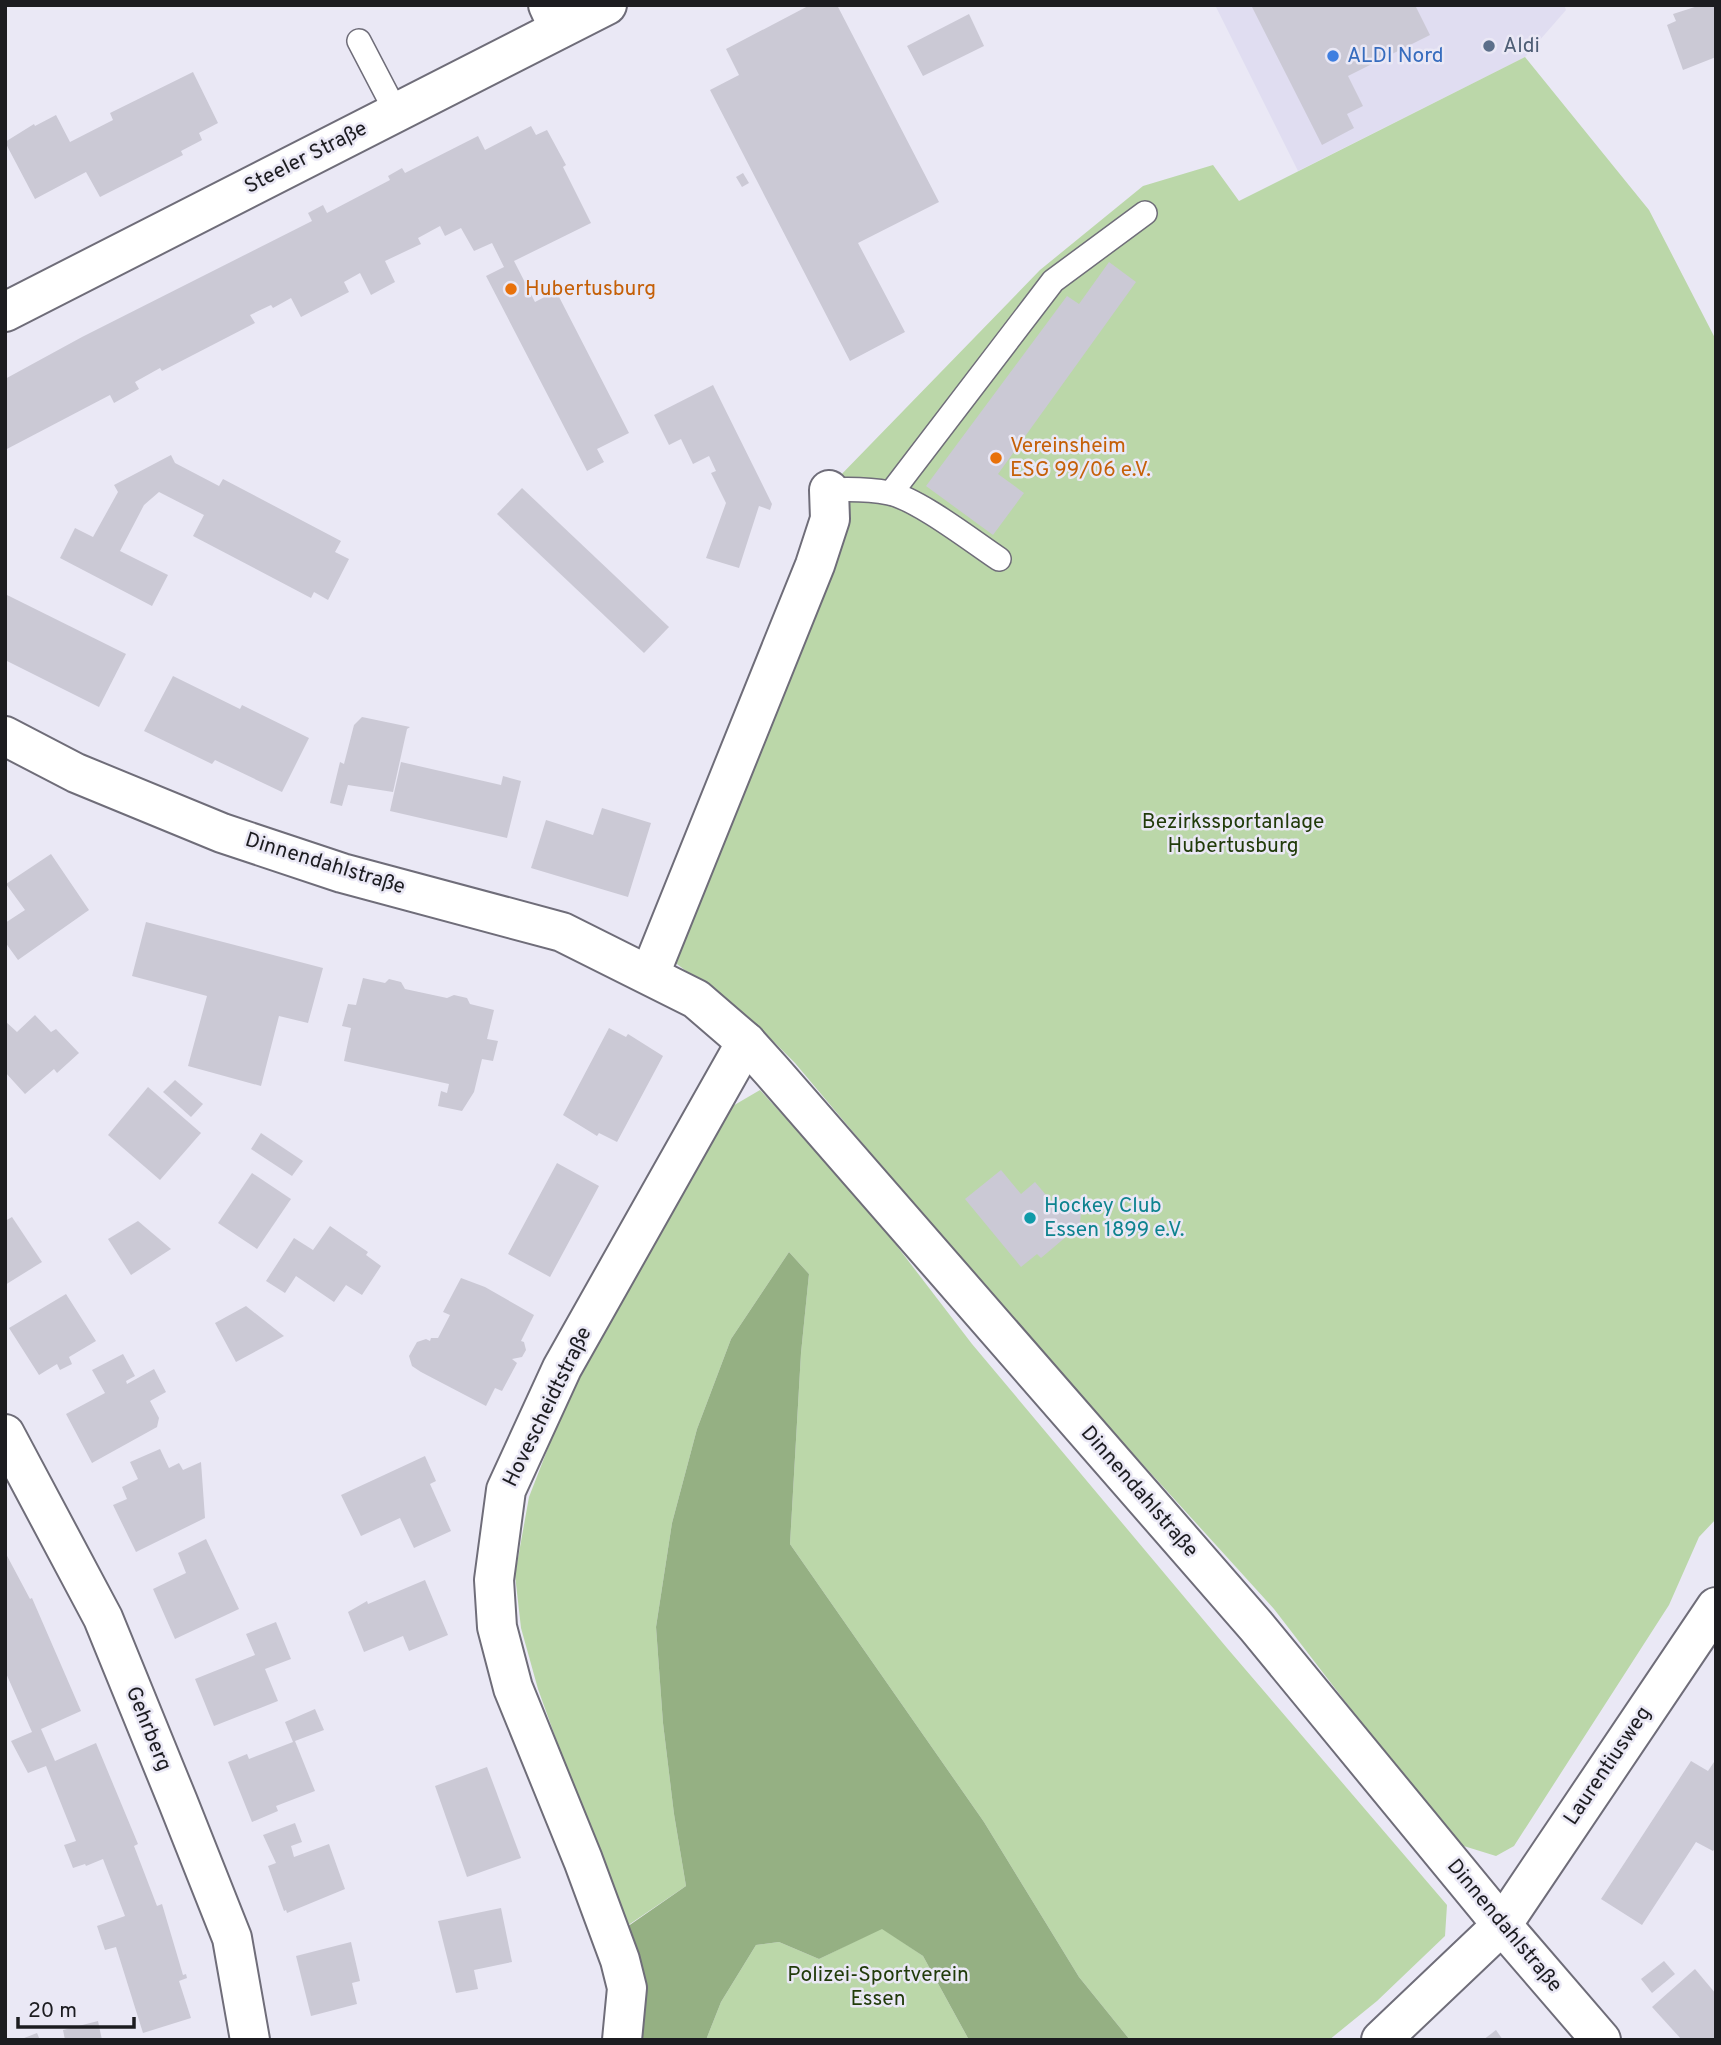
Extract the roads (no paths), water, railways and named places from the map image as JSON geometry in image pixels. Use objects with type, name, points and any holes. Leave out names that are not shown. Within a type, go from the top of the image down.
[{"type":"street","name":"Steeler Straße","points":[[5,312],[396,112],[553,17],[601,7]]},
{"type":"street","points":[[650,974],[815,565],[830,519],[829,490]]},
{"type":"street","name":"Dinnendahlstraße","points":[[5,736],[76,773],[222,833],[342,873],[562,932],[696,999],[746,1042],[1256,1626],[1502,1925],[1601,2040]]},
{"type":"street","name":"Hovescheidtstraße","points":[[622,2040],[627,1988],[621,1959],[513,1688],[497,1627],[494,1580],[506,1490],[562,1368],[746,1042]]},
{"type":"street","name":"Gehrberg","points":[[5,1434],[103,1618],[178,1802],[232,1938],[250,2040]]},
{"type":"street","name":"Laurentiusweg","points":[[1381,2040],[1502,1925],[1716,1607]]},
{"type":"lane","points":[[359,41],[396,112]]},
{"type":"lane","points":[[891,493],[1053,281],[1145,213]]},
{"type":"lane","points":[[829,490],[858,488],[891,493],[914,503],[999,559]]},
{"type":"place","name":"Aldi","points":[[1489,46]]},
{"type":"place","name":"ALDI Nord","points":[[1333,56]]},
{"type":"place","name":"Hubertusburg","points":[[511,289]]},
{"type":"place","name":"Vereinsheim ESG 99/06 e.V.","points":[[996,458]]},
{"type":"place","name":"Hockey Club Essen 1899 e.V.","points":[[1030,1218]]},
{"type":"park label","name":"Bezirkssportanlage Hubertusburg","points":[[1233,834]]},
{"type":"park label","name":"Polizei-Sportverein Essen","points":[[878,1987]]}]
